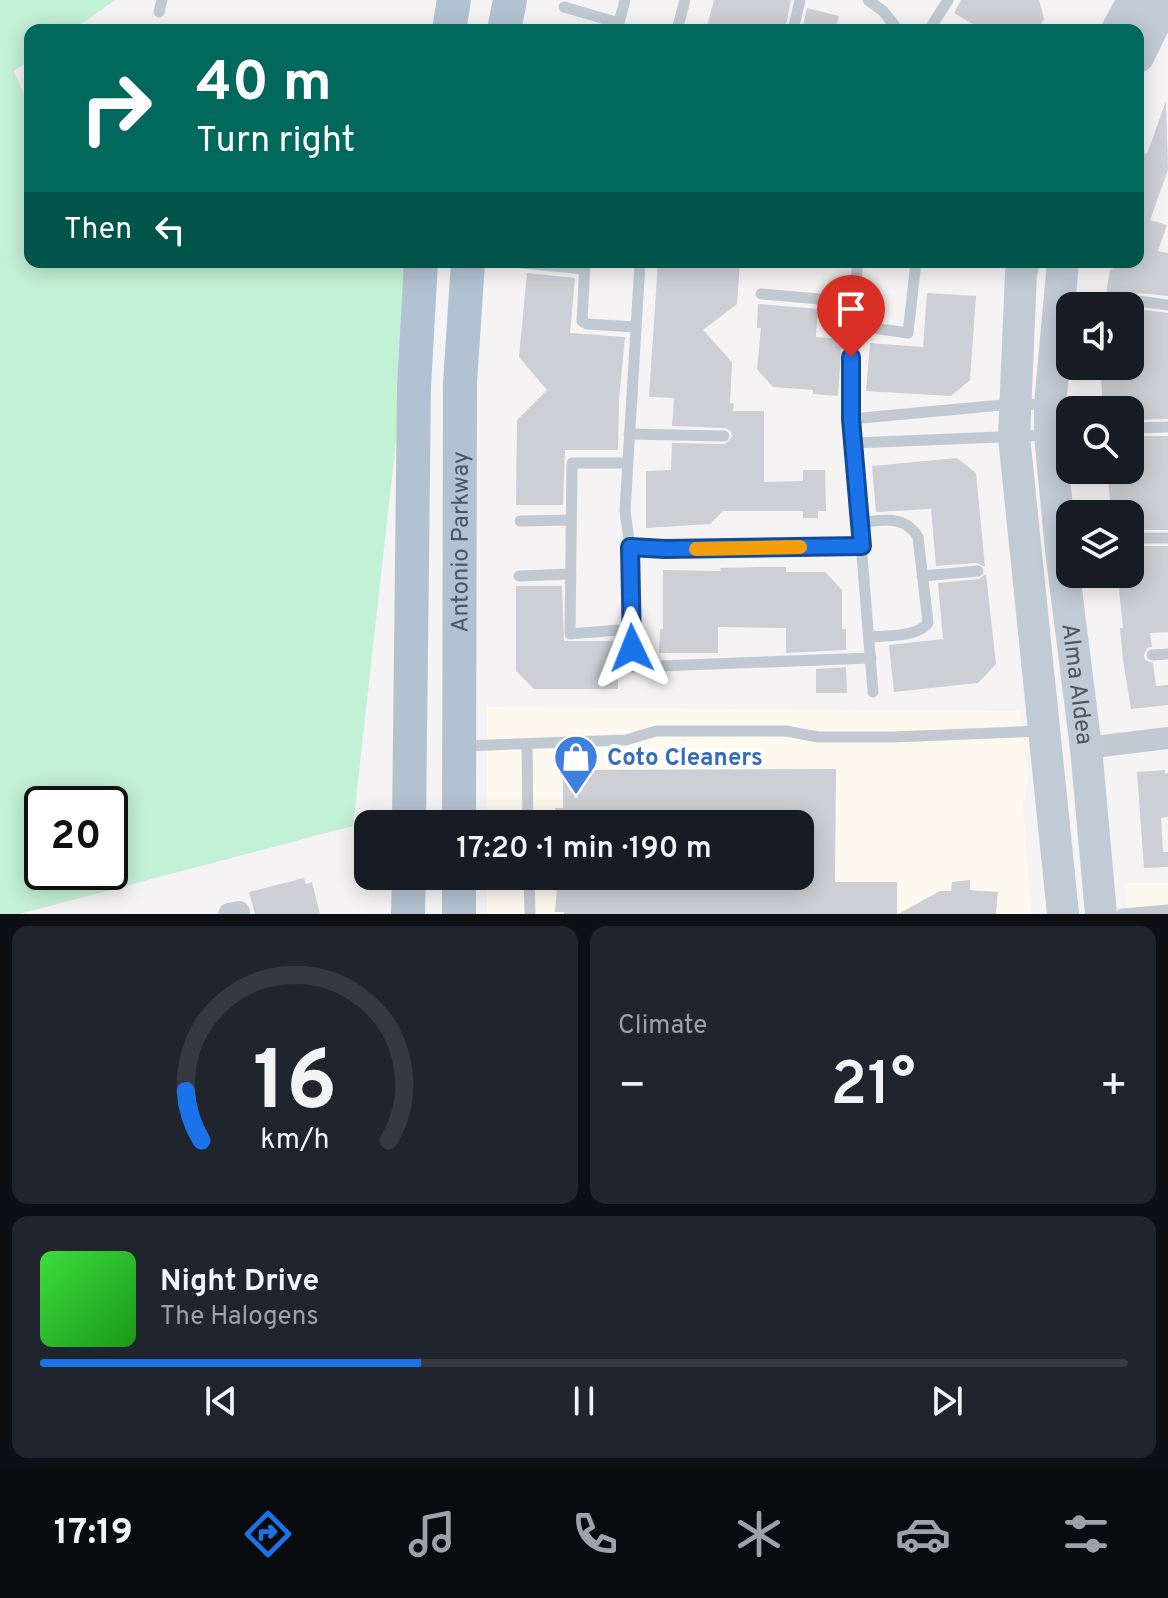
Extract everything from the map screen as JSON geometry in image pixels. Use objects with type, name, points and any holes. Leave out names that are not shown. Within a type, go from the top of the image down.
[{"type":"main road","points":[[450,24],[454,0]]},
{"type":"main road","points":[[505,24],[510,0]]},
{"type":"main road","points":[[1120,24],[1133,0]]},
{"type":"main road","points":[[1144,45],[1166,0]]},
{"type":"main road","name":"Antonio Parkway","points":[[409,810],[414,387],[421,268]]},
{"type":"main road","name":"Antonio Parkway","points":[[459,810],[460,383],[468,268]]},
{"type":"main road","name":"Alma Aldea","points":[[1022,268],[1013,404],[1014,437],[1063,914]]},
{"type":"main road","name":"Alma Aldea","points":[[1063,268],[1050,420],[1061,550],[1086,748],[1101,914]]},
{"type":"main road","points":[[1028,585],[1046,607],[1052,623],[1063,706],[1086,748]]},
{"type":"main road","points":[[408,914],[409,890]]},
{"type":"main road","points":[[459,890],[459,914]]},
{"type":"street","points":[[1086,748],[1168,738]]},
{"type":"lane","points":[[619,24],[625,0]]},
{"type":"lane","points":[[679,24],[685,0]]},
{"type":"lane","points":[[794,24],[800,0]]},
{"type":"lane","points":[[868,0],[893,24]]},
{"type":"lane","points":[[933,24],[948,0]]},
{"type":"lane","points":[[564,7],[612,24]]},
{"type":"lane","points":[[585,268],[582,321],[587,324],[636,327]]},
{"type":"lane","points":[[640,268],[625,511],[630,547],[633,667],[871,658]]},
{"type":"lane","points":[[857,268],[851,325],[851,419],[873,692]]},
{"type":"lane","points":[[851,325],[908,333],[915,268]]},
{"type":"lane","points":[[761,294],[854,302]]},
{"type":"lane","points":[[1144,302],[1168,305]]},
{"type":"lane","points":[[851,419],[1013,404],[1050,420]]},
{"type":"lane","points":[[853,443],[1014,437],[1050,420]]},
{"type":"lane","points":[[1144,428],[1168,427]]},
{"type":"lane","points":[[629,434],[724,436]]},
{"type":"lane","points":[[627,463],[572,463],[570,634],[631,629]]},
{"type":"lane","points":[[520,521],[571,520]]},
{"type":"lane","points":[[860,522],[902,521],[913,529],[918,537],[928,623],[925,628],[913,633],[869,637]]},
{"type":"lane","points":[[1144,538],[1168,538]]},
{"type":"lane","points":[[630,547],[862,546]]},
{"type":"lane","points":[[922,576],[978,571]]},
{"type":"lane","points":[[519,576],[571,574]]},
{"type":"lane","points":[[1152,655],[1168,654]]},
{"type":"lane","points":[[459,746],[626,740],[656,731],[786,731],[818,737],[1044,731]]},
{"type":"lane","points":[[527,744],[528,810]]},
{"type":"lane","points":[[529,890],[530,914]]},
{"type":"lane","points":[[1122,914],[1168,910]]},
{"type":"shaded area","points":[[487,707],[1020,711],[1028,778],[1023,805],[1031,914],[487,914],[487,890],[814,890],[814,810],[487,810]]},
{"type":"shaded area","points":[[1125,883],[1168,883],[1168,914],[1126,914]]},
{"type":"green space","points":[[0,0],[115,0],[81,24],[24,24],[24,64],[14,71],[24,94],[24,268],[415,268],[353,826],[128,885],[128,786],[24,786],[24,890],[110,890],[19,914],[0,914]]},
{"type":"building","points":[[714,0],[791,0],[786,24],[708,24]]},
{"type":"building","points":[[961,0],[1039,0],[1044,19],[1041,24],[973,24],[954,13]]},
{"type":"building","points":[[807,8],[839,16],[837,24],[803,24]]},
{"type":"building","points":[[1166,101],[1168,170],[1150,220],[1167,225],[1158,251],[1168,253],[1168,296],[1144,292],[1106,292],[1110,269],[1144,268],[1144,153],[1147,154]]},
{"type":"building","points":[[658,268],[740,268],[737,304],[703,330],[732,362],[730,403],[734,403],[733,411],[764,411],[764,482],[803,481],[803,470],[825,470],[826,511],[818,511],[818,518],[803,518],[803,511],[723,511],[710,524],[646,528],[646,471],[671,470],[672,443],[725,444],[732,437],[731,431],[725,428],[672,426],[674,398],[649,397]]},
{"type":"building","points":[[527,273],[575,278],[570,333],[625,337],[618,450],[565,450],[563,505],[516,505],[517,420],[547,390],[519,357]]},
{"type":"building","points":[[927,293],[976,296],[970,380],[951,396],[866,391],[870,343],[923,347]]},
{"type":"building","points":[[758,304],[818,309],[816,337],[842,339],[838,396],[813,394],[813,390],[773,387],[757,369],[761,328],[757,328]]},
{"type":"building","points":[[1144,310],[1168,313],[1168,419],[1144,420],[1144,396],[1102,396],[1101,380],[1144,380]]},
{"type":"building","points":[[1144,436],[1168,436],[1168,530],[1144,530],[1144,500],[1110,500],[1108,484],[1144,484]]},
{"type":"building","points":[[957,458],[976,473],[985,567],[977,563],[936,566],[931,509],[876,512],[872,466]]},
{"type":"building","points":[[1144,546],[1168,546],[1168,632],[1150,633],[1152,647],[1147,648],[1144,655],[1145,660],[1153,663],[1156,686],[1168,685],[1168,705],[1131,709],[1123,660],[1120,628],[1123,628],[1119,588],[1144,588]]},
{"type":"building","points":[[786,567],[786,572],[825,572],[842,590],[842,629],[846,629],[846,650],[786,653],[786,628],[718,627],[718,653],[659,653],[660,629],[663,629],[663,570],[721,571],[720,568]]},
{"type":"building","points":[[986,574],[996,664],[978,683],[894,692],[889,645],[943,639],[938,583],[979,579]]},
{"type":"building","points":[[516,586],[562,586],[564,641],[618,641],[618,689],[534,689],[516,671]]},
{"type":"building","points":[[846,667],[847,693],[816,693],[816,669]]},
{"type":"building","points":[[836,769],[835,882],[897,882],[897,914],[555,912],[557,890],[814,890],[814,810],[555,810],[563,808],[563,770]]},
{"type":"building","points":[[1165,770],[1165,774],[1168,773],[1168,817],[1161,818],[1163,852],[1168,852],[1168,867],[1144,868],[1137,772]]},
{"type":"building","points":[[304,878],[306,884],[312,882],[320,914],[255,914],[249,892]]},
{"type":"building","points":[[970,880],[970,890],[998,892],[996,914],[898,914],[940,891],[951,891],[952,882]]},
{"type":"slow traffic","points":[[696,549],[800,547]]},
{"type":"place","name":"Coto Cleaners","points":[[576,796]]},
{"type":"route","points":[[632,648],[630,547],[862,546],[851,419],[851,357]]}]
